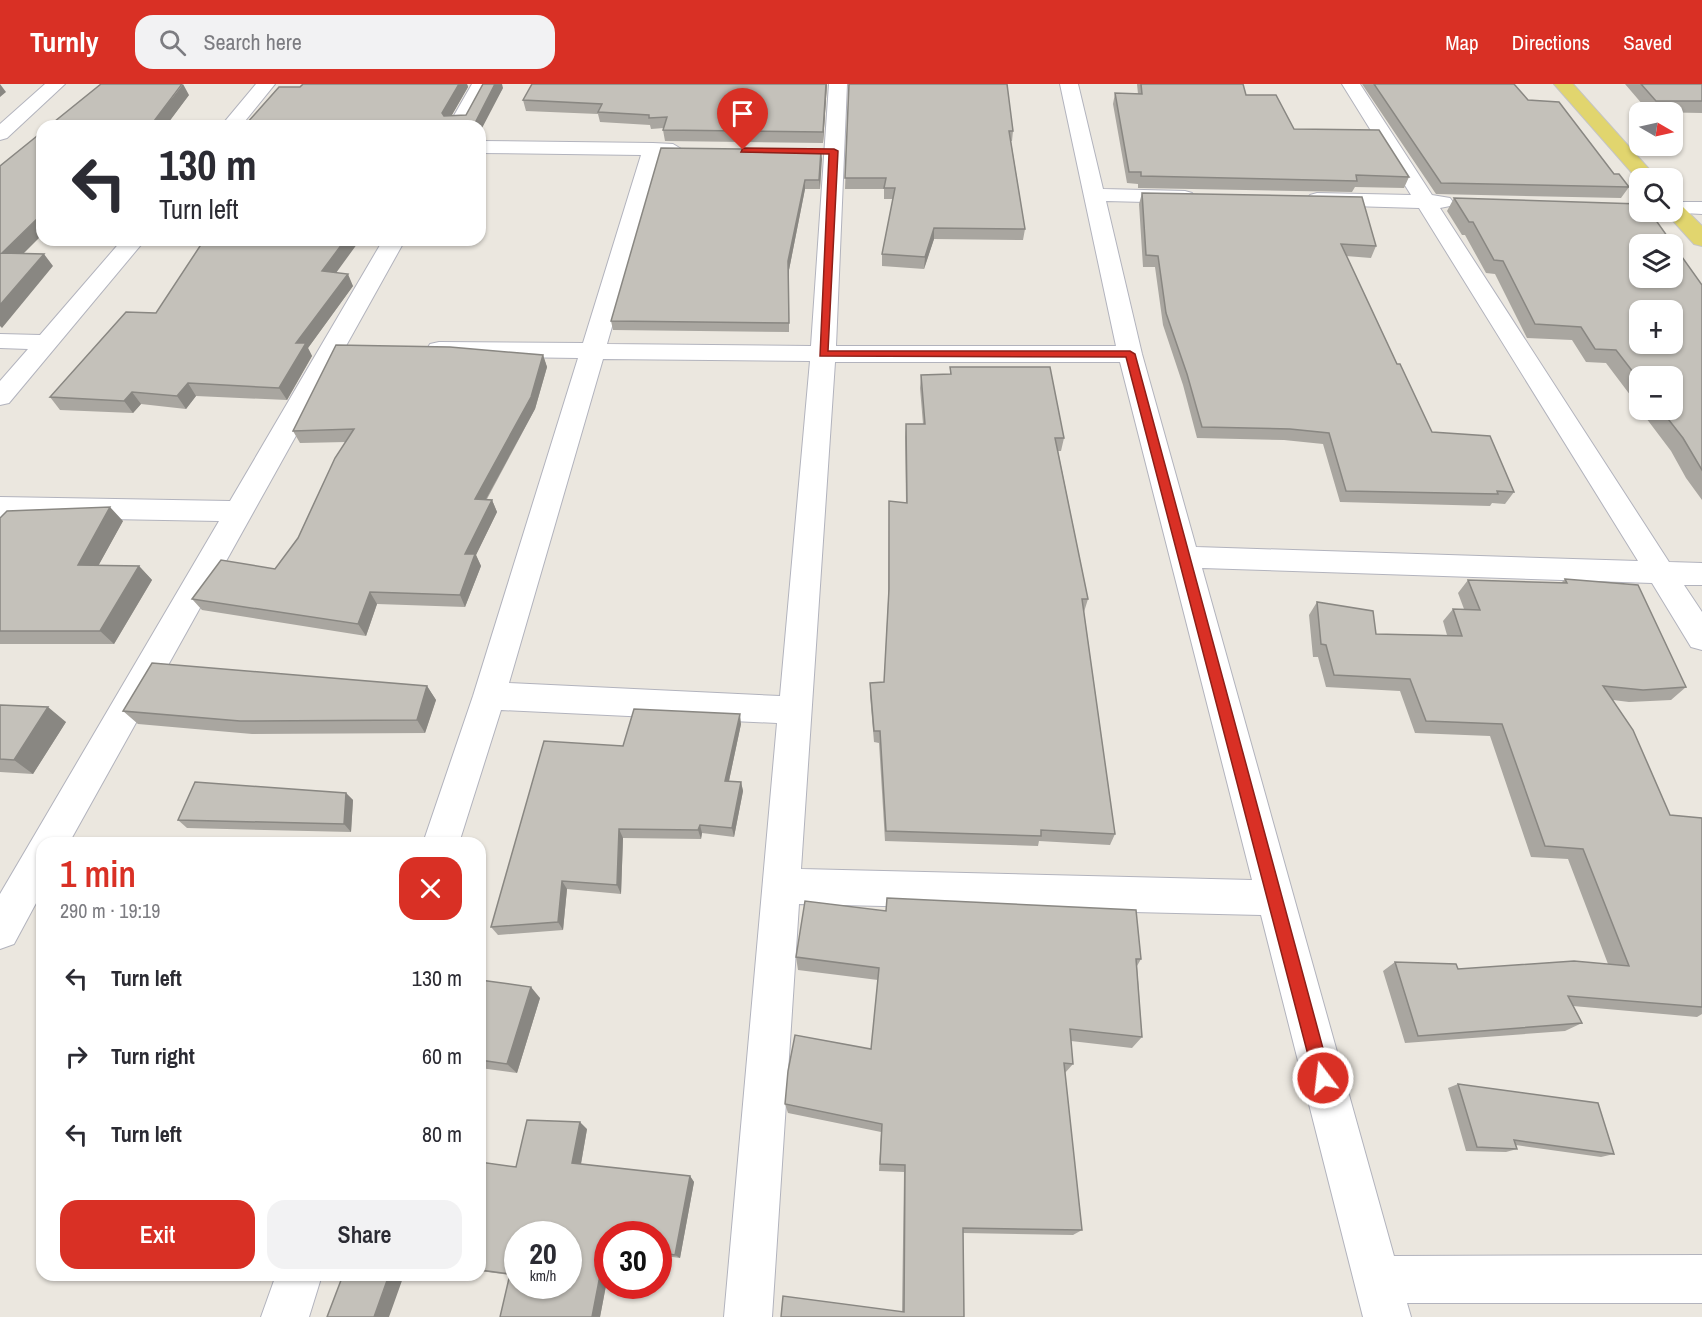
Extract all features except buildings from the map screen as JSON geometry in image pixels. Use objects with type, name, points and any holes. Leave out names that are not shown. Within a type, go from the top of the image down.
[{"type":"main road","points":[[1563,84],[1638,168]]},
{"type":"main road","points":[[1683,218],[1702,239]]},
{"type":"street","points":[[0,134],[56,84]]},
{"type":"street","points":[[236,120],[266,84]]},
{"type":"street","points":[[461,120],[481,84]]},
{"type":"street","points":[[748,1317],[823,354],[822,151],[838,84]]},
{"type":"street","points":[[1070,84],[1130,354],[1382,1299],[1702,1279]]},
{"type":"street","points":[[1352,84],[1702,638]]},
{"type":"street","points":[[486,147],[687,150]]},
{"type":"street","points":[[443,837],[489,696],[653,149]]},
{"type":"street","points":[[1094,195],[1200,197]]},
{"type":"street","points":[[1294,199],[1460,202]]},
{"type":"street","points":[[1683,207],[1702,208]]},
{"type":"street","points":[[0,397],[129,246]]},
{"type":"street","points":[[53,837],[240,511],[345,347],[391,246]]},
{"type":"street","points":[[0,341],[48,342]]},
{"type":"street","points":[[416,349],[823,354],[1130,354]]},
{"type":"street","points":[[0,507],[240,511]]},
{"type":"street","points":[[1184,557],[1702,574]]},
{"type":"street","points":[[489,696],[795,710]]},
{"type":"street","points":[[0,930],[36,878]]},
{"type":"street","points":[[783,886],[1274,898]]},
{"type":"street","points":[[285,1317],[297,1281]]},
{"type":"route","points":[[743,150],[834,151],[823,354],[1130,354],[1323,1078]]}]
